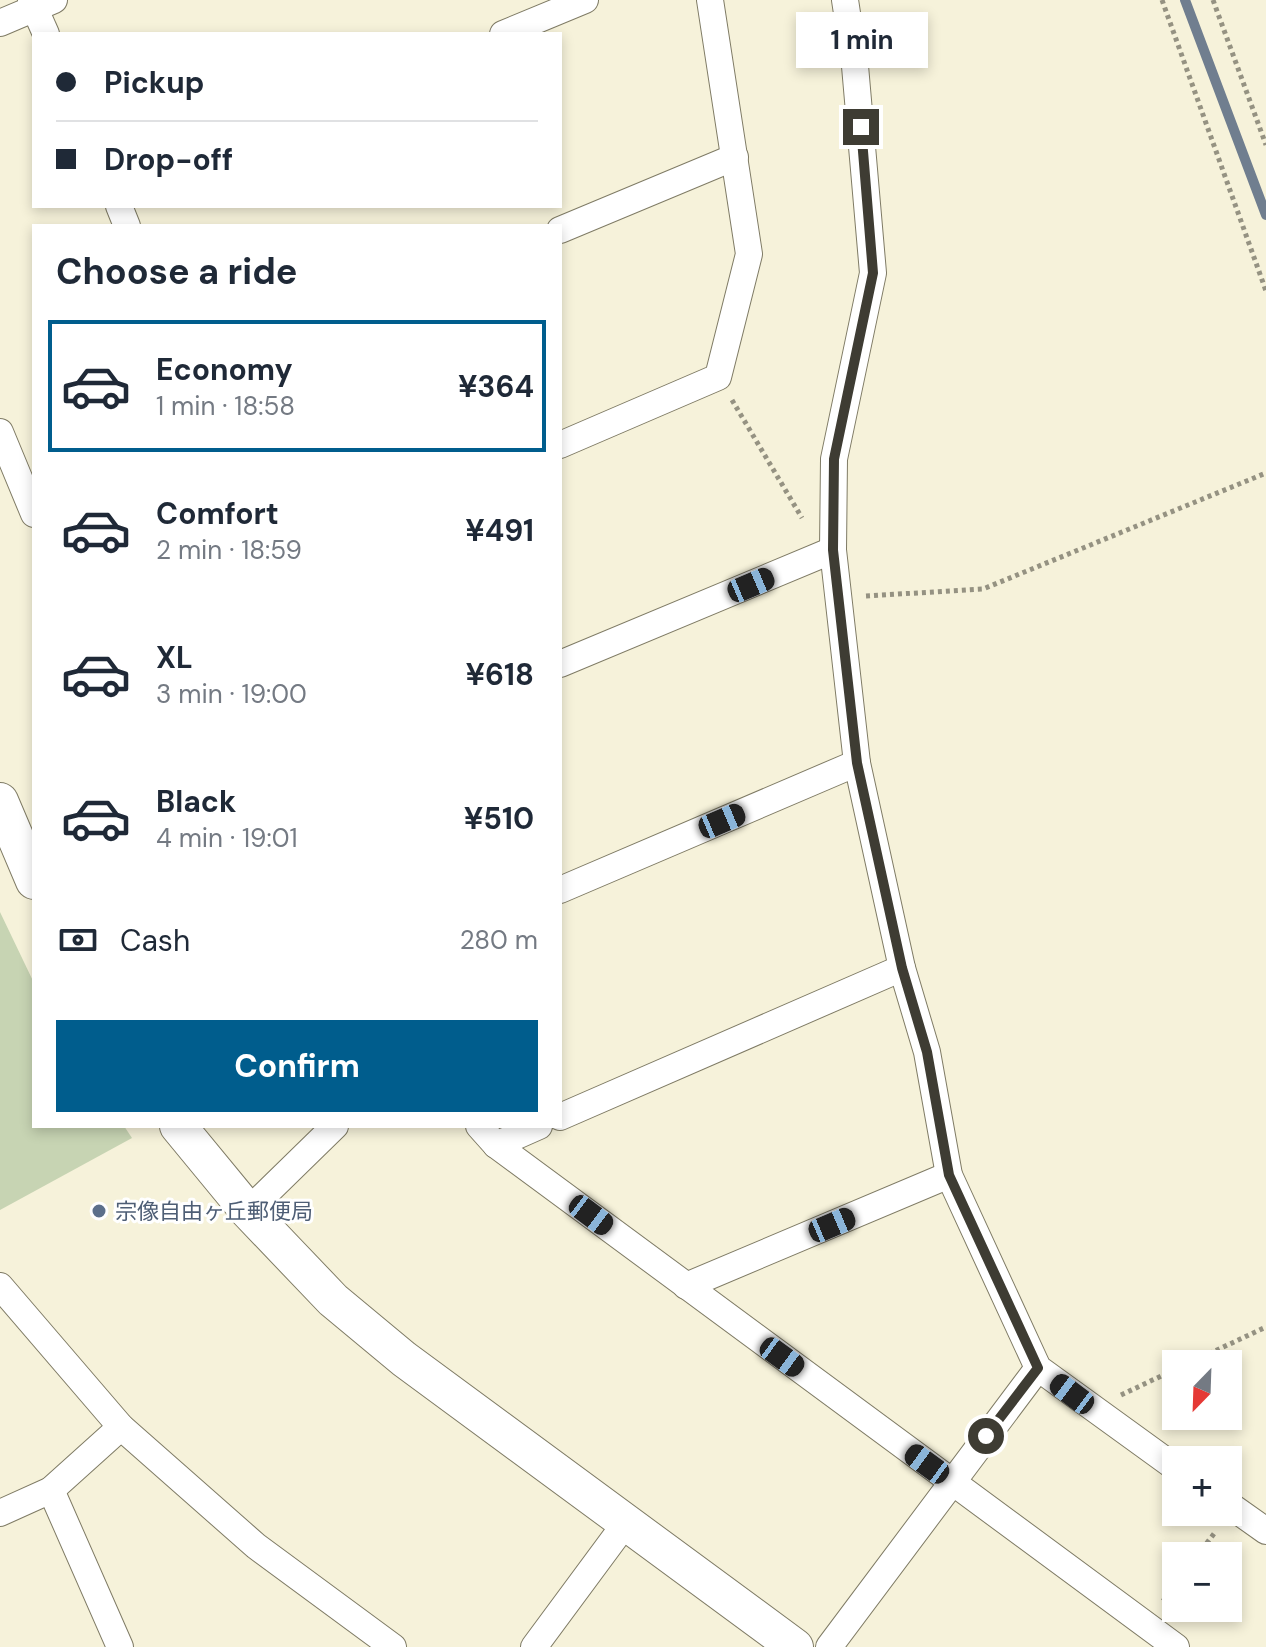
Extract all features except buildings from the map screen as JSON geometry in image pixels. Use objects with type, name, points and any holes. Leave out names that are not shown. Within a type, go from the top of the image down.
[{"type":"street","points":[[508,32],[585,0]]},
{"type":"street","points":[[562,444],[718,377],[749,254],[710,0]]},
{"type":"street","points":[[845,0],[857,81],[873,273],[834,459],[833,550],[857,763],[902,968],[927,1052],[949,1175],[1038,1368],[1162,1458]]},
{"type":"street","points":[[0,23],[40,3],[46,32]]},
{"type":"street","points":[[562,229],[735,157]]},
{"type":"street","points":[[0,434],[32,509]]},
{"type":"street","points":[[562,663],[833,550]]},
{"type":"street","points":[[562,889],[857,763]]},
{"type":"street","points":[[0,801],[32,876]]},
{"type":"street","points":[[562,1116],[902,968]]},
{"type":"street","points":[[180,1128],[248,1211],[333,1300],[392,1349],[795,1647]]},
{"type":"street","points":[[248,1211],[333,1128]]},
{"type":"street","points":[[487,1135],[527,1128]]},
{"type":"street","points":[[487,1135],[686,1286],[1176,1647]]},
{"type":"street","points":[[686,1286],[949,1175]]},
{"type":"street","points":[[0,1286],[121,1427],[256,1546],[393,1647]]},
{"type":"street","points":[[829,1647],[1038,1368]]},
{"type":"street","points":[[0,1513],[51,1490],[121,1427]]},
{"type":"street","points":[[51,1490],[120,1647]]},
{"type":"street","points":[[1242,1522],[1266,1531]]},
{"type":"street","points":[[534,1647],[625,1524]]},
{"type":"path","points":[[1162,0],[1266,291]]},
{"type":"path","points":[[1213,0],[1266,145]]},
{"type":"path","points":[[718,377],[812,534],[833,550]]},
{"type":"path","points":[[839,598],[983,589],[1266,473]]},
{"type":"path","points":[[1217,1350],[1266,1327]]},
{"type":"path","points":[[1100,1415],[1115,1398],[1162,1376]]},
{"type":"green space","points":[[0,912],[32,979],[32,1128],[125,1128],[132,1138],[0,1210]]},
{"type":"waterway","points":[[1185,0],[1266,215]]},
{"type":"place","name":"宗像自由ヶ丘郵便局","points":[[99,1211]]},
{"type":"route","points":[[861,127],[873,273],[834,459],[833,550],[857,763],[902,968],[927,1052],[949,1175],[1038,1368],[986,1436]]}]
